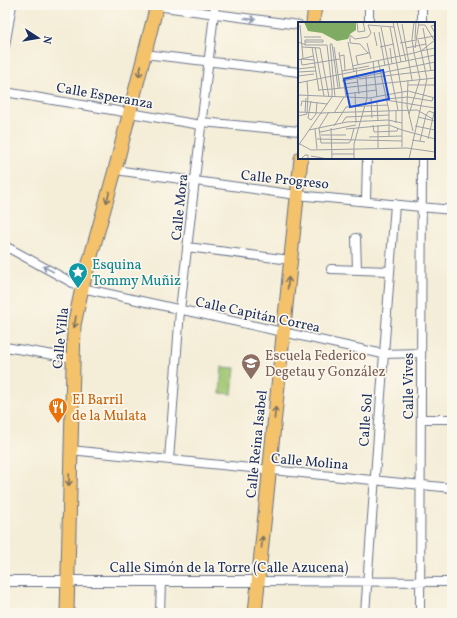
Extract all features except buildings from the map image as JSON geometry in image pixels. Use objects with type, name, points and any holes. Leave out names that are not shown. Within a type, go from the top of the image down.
[{"type":"main road","name":"Calle Villa","points":[[67,613],[66,581],[74,325],[82,288],[130,113],[156,5]]},
{"type":"main road","points":[[313,22],[315,5]]},
{"type":"main road","name":"Calle Reina Isabel","points":[[255,613],[296,195],[301,159]]},
{"type":"street","points":[[5,46],[12,5]]},
{"type":"street","points":[[156,5],[298,25]]},
{"type":"street","name":"Calle Mora","points":[[169,460],[180,310],[215,5]]},
{"type":"street","points":[[369,5],[369,22]]},
{"type":"street","points":[[422,5],[422,22]]},
{"type":"street","points":[[144,54],[298,72]]},
{"type":"street","name":"Calle Esperanza","points":[[5,92],[202,124],[298,131]]},
{"type":"street","points":[[366,159],[366,200]]},
{"type":"street","name":"Calle Vives","points":[[420,613],[422,159]]},
{"type":"street","name":"Calle Progreso","points":[[115,170],[296,195],[366,200],[452,210]]},
{"type":"street","name":"Calle Sol","points":[[365,613],[394,204]]},
{"type":"street","points":[[356,238],[357,269]]},
{"type":"street","name":"Calle Capitán Correa","points":[[5,246],[82,288],[383,354],[420,353]]},
{"type":"street","points":[[187,247],[290,260]]},
{"type":"street","points":[[330,269],[390,271]]},
{"type":"street","points":[[5,347],[72,358]]},
{"type":"street","points":[[421,419],[452,419]]},
{"type":"street","name":"Calle Molina","points":[[70,450],[375,479],[452,488]]},
{"type":"street","name":"Calle Simón de la Torre (Calle Azucena)","points":[[5,581],[452,582]]},
{"type":"street","points":[[160,613],[161,581]]},
{"type":"green space","points":[[222,367],[235,368],[232,394],[220,393]]},
{"type":"place","name":"Esquina Tommy Muñiz","points":[[78,289]]},
{"type":"place","name":"Escuela Federico Degetau y González","points":[[251,380]]},
{"type":"place","name":"El Barril de la Mulata","points":[[58,424]]}]
